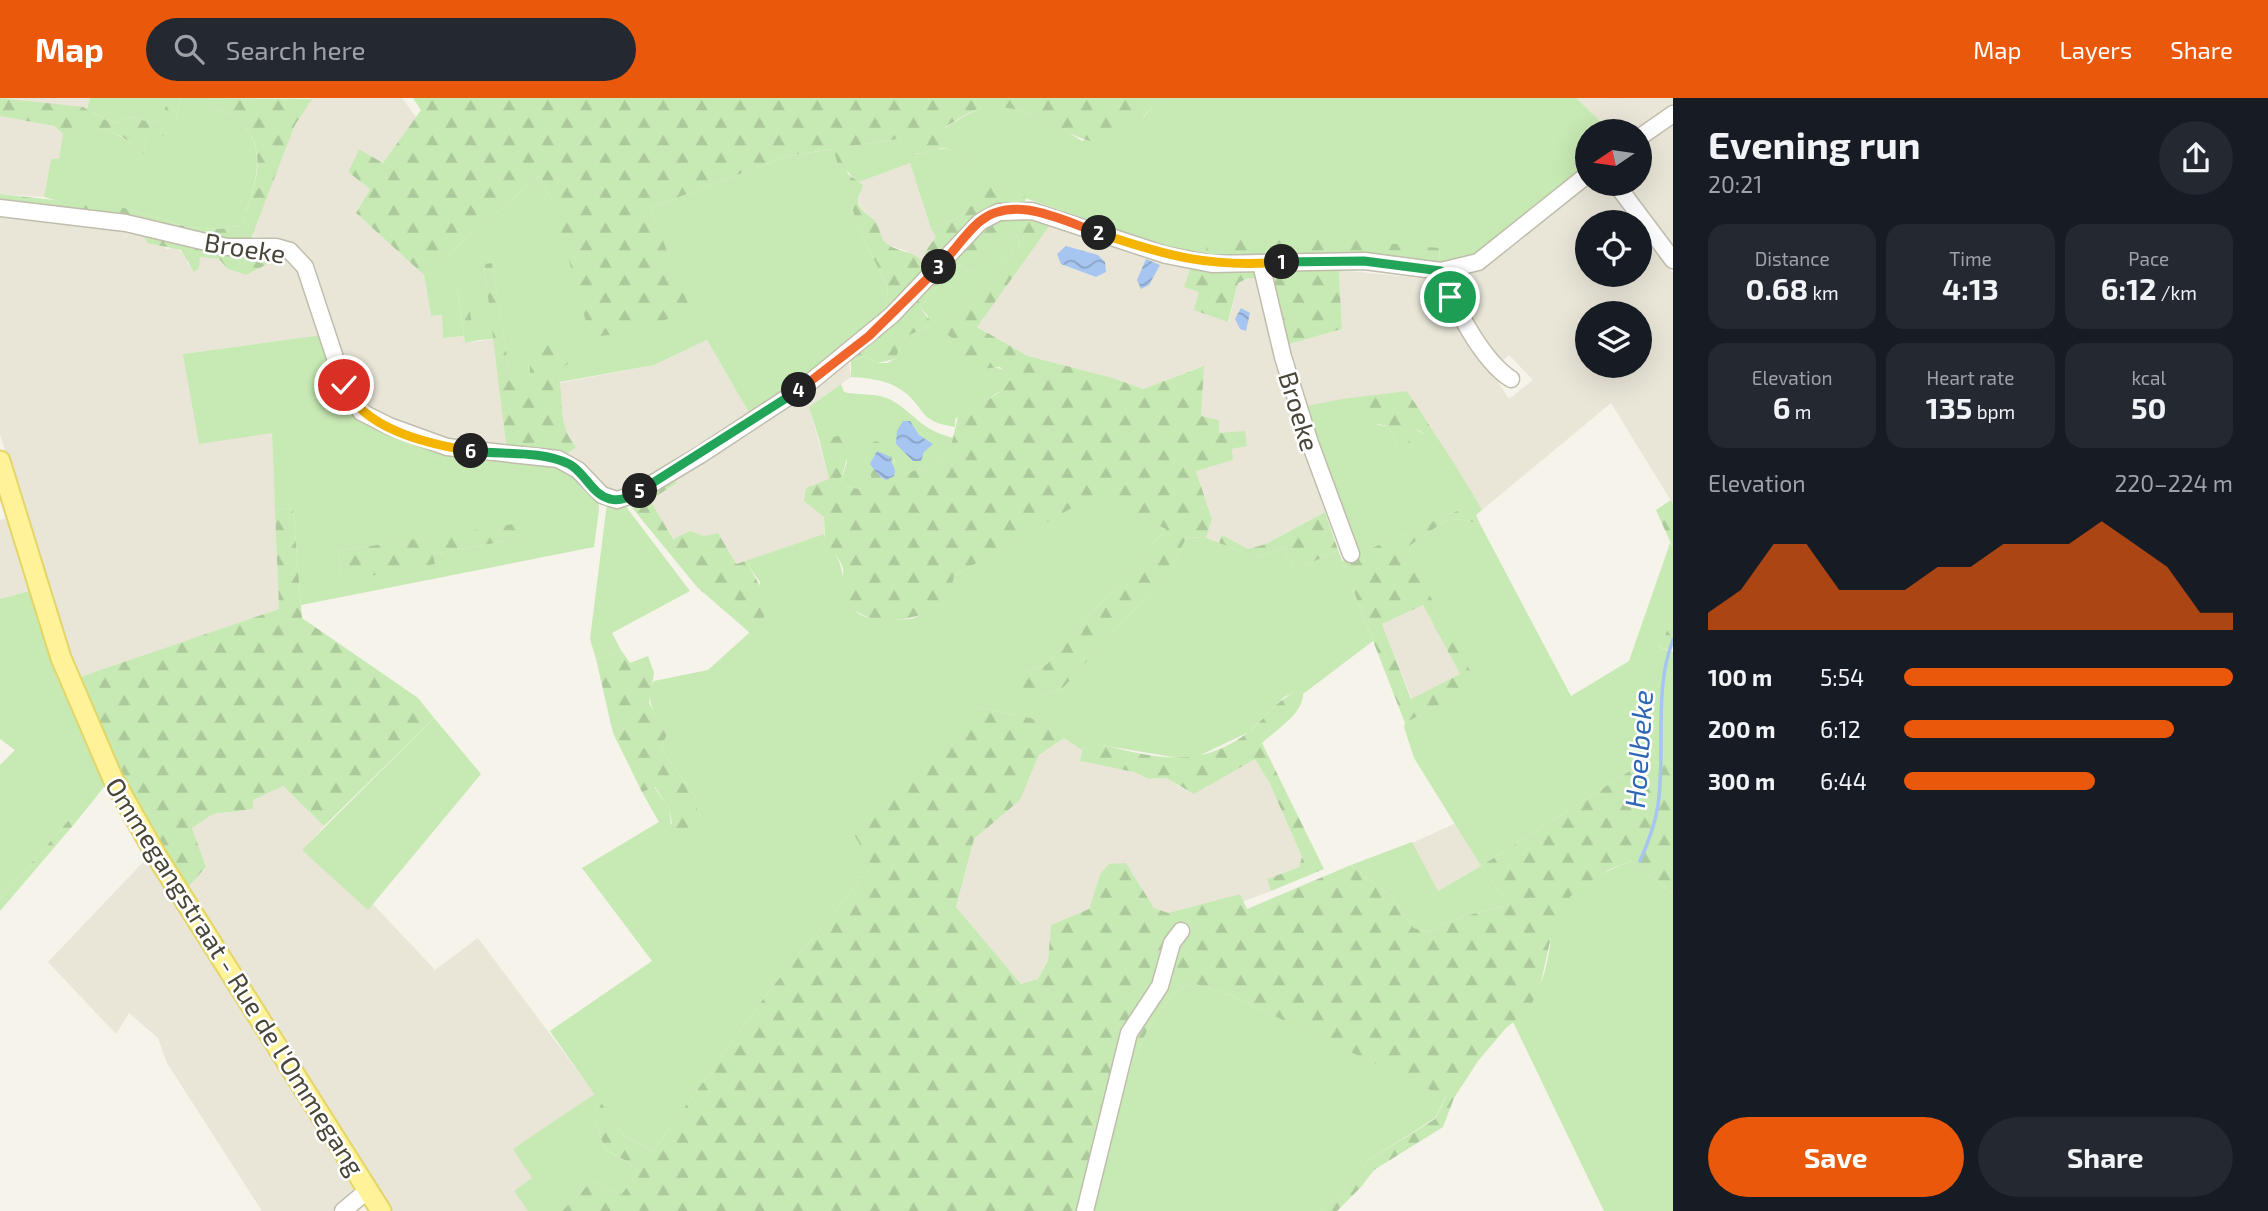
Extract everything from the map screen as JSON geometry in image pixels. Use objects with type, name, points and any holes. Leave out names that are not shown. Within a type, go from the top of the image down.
[{"type":"main road","name":"Ommegangstraat - Rue de l'Ommegang","points":[[0,461],[61,658],[113,779],[163,866],[380,1211]]},
{"type":"street","points":[[1652,129],[1673,114]]},
{"type":"street","name":"Broeke","points":[[0,208],[117,221],[227,247],[276,247],[290,251],[305,267],[344,385],[361,412],[389,426],[447,447],[558,460],[578,470],[602,495],[617,500],[635,494],[798,391],[892,315],[980,222],[999,212],[1032,211],[1189,261],[1261,264],[1364,261],[1441,271],[1478,262],[1575,185]]},
{"type":"street","points":[[1625,196],[1673,260]]},
{"type":"street","name":"Broeke","points":[[1261,264],[1283,357],[1310,443],[1351,554]]},
{"type":"street","points":[[1441,271],[1450,297],[1498,371],[1511,379]]},
{"type":"street","points":[[1085,1211],[1129,1033],[1160,986],[1172,943],[1181,931]]},
{"type":"street","points":[[343,1211],[368,1190]]},
{"type":"shaded area","points":[[0,98],[90,98],[87,109]]},
{"type":"shaded area","points":[[311,98],[402,98],[416,117],[383,163],[359,149],[348,172],[370,189],[356,213],[424,275],[431,316],[442,315],[443,338],[464,336],[465,343],[494,339],[507,452],[444,441],[366,408],[352,394],[307,256],[293,243],[252,236],[295,125]]},
{"type":"shaded area","points":[[1576,98],[1673,98],[1673,110],[1652,123],[1652,119],[1598,119]]},
{"type":"shaded area","points":[[0,116],[54,126],[63,134],[59,160],[51,159],[44,197],[0,194]]},
{"type":"shaded area","points":[[1673,122],[1673,249],[1652,221],[1652,210],[1644,210],[1634,196],[1652,196],[1652,138]]},
{"type":"shaded area","points":[[910,163],[936,237],[934,267],[923,276],[907,251],[888,245],[882,239],[876,222],[861,208],[858,201],[863,185],[859,182]]},
{"type":"shaded area","points":[[1575,193],[1575,196],[1616,196],[1627,210],[1575,210],[1575,287],[1652,287],[1652,244],[1673,273],[1673,504],[1611,403],[1482,510],[1407,391],[1301,407],[1282,346],[1342,329],[1339,270],[1431,279],[1509,399],[1533,380],[1509,355],[1499,364],[1455,292],[1460,274]]},
{"type":"shaded area","points":[[0,216],[40,222],[116,227],[140,233],[167,249],[176,248],[186,256],[188,265],[200,257],[219,259],[228,269],[246,275],[279,258],[280,251],[294,259],[321,335],[183,354],[272,433],[279,609],[74,679],[0,434]]},
{"type":"shaded area","points":[[1053,221],[1190,269],[1185,287],[1199,292],[1229,322],[1238,283],[1248,278],[1258,278],[1274,348],[1325,512],[1266,544],[1248,549],[1223,536],[1219,543],[1206,538],[1212,518],[1196,470],[1233,460],[1232,449],[1247,446],[1219,433],[1201,416],[1203,366],[1143,389],[1113,378],[1028,356],[976,326]]},
{"type":"shaded area","points":[[707,340],[751,416],[650,475],[635,488],[615,497],[563,457],[560,383],[654,365]]},
{"type":"shaded area","points":[[848,358],[851,377],[809,407],[829,479],[812,507],[824,517],[824,534],[736,564],[704,536],[690,531],[673,539],[650,500],[677,483],[673,476]]},
{"type":"shaded area","points":[[7,518],[32,590],[0,599],[0,520]]},
{"type":"shaded area","points":[[1423,605],[1460,674],[1412,699],[1382,624]]},
{"type":"shaded area","points":[[1064,738],[1082,750],[1080,761],[1134,772],[1149,779],[1166,778],[1187,791],[1255,759],[1270,784],[1302,857],[1299,867],[1267,879],[1271,891],[1242,902],[1240,894],[1168,913],[1154,908],[1126,863],[1100,874],[1089,909],[1051,925],[1048,959],[1038,979],[1021,984],[956,907],[974,839],[1020,800],[1039,755]]},
{"type":"shaded area","points":[[283,786],[324,826],[303,850],[368,909],[373,904],[435,970],[478,938],[595,1094],[514,1149],[533,1179],[514,1191],[528,1211],[388,1211],[214,935],[218,931],[188,887],[206,867],[192,828],[213,814],[252,809],[252,800]]},
{"type":"shaded area","points":[[1456,823],[1481,866],[1438,891],[1412,843]]},
{"type":"shaded area","points":[[149,856],[356,1185],[355,1190],[332,1211],[262,1211],[167,1063],[158,1038],[129,1013],[116,1034],[48,962]]},
{"type":"green space","points":[[0,98],[83,107],[113,124],[129,117],[154,123],[163,114],[169,98],[180,98],[176,122],[165,136],[146,137],[144,154],[125,139],[106,130],[97,128],[63,134],[54,126],[0,116]]},
{"type":"green space","points":[[90,98],[169,98],[163,114],[154,123],[129,117],[113,124],[87,109]]},
{"type":"green space","points":[[180,98],[200,98],[211,107],[228,113],[242,124],[251,136],[256,149],[257,164],[252,194],[241,225],[220,229],[187,227],[125,208],[69,204],[44,197],[51,159],[59,159],[63,134],[87,128],[106,130],[124,138],[144,153],[146,136],[176,122]]},
{"type":"green space","points":[[200,98],[312,99],[295,125],[252,236],[255,249],[280,251],[279,258],[246,275],[228,269],[219,259],[200,257],[199,268],[194,272],[181,250],[147,243],[139,222],[40,222],[0,216],[0,194],[125,208],[187,227],[220,229],[241,225],[256,179],[256,149],[242,124]]},
{"type":"green space","points":[[413,98],[1159,98],[1134,126],[1112,139],[1093,141],[1075,136],[1036,116],[1012,109],[979,109],[945,127],[1001,186],[1026,198],[1024,204],[1007,205],[981,214],[953,241],[934,267],[925,252],[936,237],[931,228],[954,220],[972,205],[972,190],[979,180],[966,163],[956,153],[944,148],[910,153],[898,139],[840,148],[848,174],[863,185],[858,199],[860,207],[876,222],[882,238],[896,249],[920,259],[926,269],[886,310],[888,288],[859,229],[833,149],[787,156],[650,208],[691,311],[626,333],[600,336],[586,322],[553,203],[539,176],[424,275],[356,213],[370,189],[348,172],[359,149],[383,163],[421,110]]},
{"type":"green space","points":[[1159,98],[1576,98],[1598,119],[1575,119],[1575,179],[1480,254],[1462,261],[1440,262],[1439,248],[1204,255],[1158,244],[1022,197],[1001,186],[945,128],[979,109],[1005,107],[1033,115],[1082,141],[1144,117]]},
{"type":"green space","points":[[899,139],[910,153],[941,149],[960,156],[980,181],[972,190],[972,205],[954,220],[931,228],[910,163],[859,182],[845,168],[839,148]]},
{"type":"green space","points":[[834,149],[859,229],[888,288],[886,310],[870,326],[751,416],[707,340],[654,365],[560,382],[557,371],[530,341],[530,380],[511,384],[492,263],[484,265],[494,339],[479,340],[479,332],[472,324],[465,287],[457,287],[464,336],[443,338],[442,315],[431,316],[424,275],[539,176],[553,203],[690,311],[650,208],[787,156]]},
{"type":"green space","points":[[1009,216],[1053,221],[977,327],[1028,356],[1113,378],[1143,389],[1204,366],[1201,416],[1219,420],[1219,433],[1245,431],[1247,446],[1232,449],[1233,460],[1196,471],[1212,519],[1206,538],[1187,537],[1169,571],[1062,689],[1042,695],[1022,693],[1019,679],[1025,672],[1047,664],[1166,529],[1094,495],[954,576],[948,604],[905,619],[874,619],[861,614],[850,605],[842,586],[842,565],[825,542],[824,517],[804,501],[806,488],[829,479],[819,439],[844,435],[851,444],[841,479],[844,487],[863,489],[874,486],[865,456],[865,446],[876,441],[884,444],[902,475],[948,458],[960,409],[989,398],[1007,385],[1011,378],[1000,367],[971,370],[964,367],[963,348],[941,329],[1020,245],[1017,235],[1003,242],[980,265],[967,273],[963,266],[956,265],[920,307],[930,321],[927,327],[905,337],[895,359],[877,363],[864,356],[851,362],[848,358],[990,224]]},
{"type":"green space","points":[[1017,235],[1020,245],[941,329],[991,367],[1006,372],[1011,378],[1007,387],[955,419],[955,427],[928,418],[911,397],[891,384],[851,377],[851,362],[864,356],[877,363],[887,363],[895,359],[905,337],[927,327],[928,316],[920,307],[956,265],[963,266],[967,273],[980,265],[1003,242]]},
{"type":"green space","points":[[1302,235],[1439,248],[1440,262],[1338,254],[1342,329],[1282,346],[1267,279],[1248,278],[1238,283],[1228,322],[1194,310],[1199,292],[1184,287],[1190,269],[1204,269],[1207,240]]},
{"type":"green space","points":[[492,263],[511,383],[530,380],[530,341],[570,343],[570,362],[558,372],[563,420],[576,447],[563,457],[507,452],[484,264]]},
{"type":"green space","points":[[457,287],[466,287],[472,324],[480,332],[479,340],[465,343]]},
{"type":"green space","points":[[321,335],[331,367],[382,427],[569,470],[598,500],[594,547],[301,605],[293,508],[275,511],[272,433],[199,444],[183,354]],"holes":[[[532,522],[533,536],[433,554],[435,564],[342,580],[338,551]]]},
{"type":"green space","points":[[841,384],[844,392],[887,398],[925,426],[953,438],[948,458],[902,475],[898,473],[894,459],[865,446],[865,456],[875,486],[863,489],[844,487],[841,480],[847,462],[843,436],[819,439],[809,407]]},
{"type":"green space","points":[[1407,391],[1448,454],[1442,459],[1429,438],[1419,431],[1407,429],[1410,444],[1397,445],[1388,426],[1372,423],[1364,410],[1344,410],[1342,399]]},
{"type":"green space","points":[[1342,399],[1345,410],[1364,410],[1378,425],[1388,426],[1397,445],[1407,429],[1412,428],[1429,436],[1442,458],[1448,454],[1474,496],[1462,509],[1354,556],[1301,407]]},
{"type":"green space","points":[[673,476],[677,483],[650,500],[673,539],[690,531],[704,536],[718,533],[736,564],[745,561],[761,589],[765,609],[763,619],[750,637],[749,632],[697,587],[629,504]]},
{"type":"green space","points":[[1094,494],[1166,529],[1047,664],[1025,672],[1042,695],[1062,689],[1169,571],[1187,537],[1206,538],[1257,557],[1284,547],[1294,571],[1338,550],[1373,641],[1303,694],[1295,692],[1284,697],[1249,732],[1190,760],[1084,742],[1082,750],[1064,738],[1058,724],[977,707],[872,866],[769,991],[653,1151],[624,1136],[550,1031],[652,961],[582,868],[659,822],[642,792],[654,787],[669,808],[671,825],[697,799],[660,747],[667,735],[651,703],[654,681],[708,670],[749,633],[750,636],[760,582],[745,561],[824,534],[840,564],[848,597],[855,610],[871,618],[909,619],[931,606],[954,576]]},
{"type":"green space","points":[[1474,496],[1482,510],[1476,515],[1480,524],[1458,519],[1445,521],[1405,549],[1477,684],[1405,723],[1342,561],[1462,509]],"holes":[[[1423,605],[1460,674],[1411,699],[1382,624]]]},
{"type":"green space","points":[[1671,500],[1673,504],[1673,548],[1656,510]]},
{"type":"green space","points":[[607,503],[624,504],[690,591],[612,633],[621,650],[596,659],[590,639]]},
{"type":"green space","points":[[293,508],[302,618],[418,698],[434,718],[324,826],[283,786],[253,800],[253,809],[213,814],[192,828],[206,867],[188,887],[172,863],[167,866],[74,679],[279,609],[275,511]]},
{"type":"green space","points":[[1325,512],[1338,550],[1294,571],[1284,547],[1257,557],[1219,543],[1222,535],[1248,549],[1266,544]]},
{"type":"green space","points":[[1458,519],[1480,524],[1571,696],[1629,661],[1670,543],[1673,548],[1673,619],[1659,647],[1673,652],[1673,763],[1644,762],[1481,866],[1414,758],[1404,727],[1405,723],[1476,684],[1405,549],[1445,521]]},
{"type":"green space","points":[[532,521],[534,536],[433,554],[435,564],[342,581],[338,551]]},
{"type":"green space","points":[[32,590],[108,782],[75,823],[69,820],[0,899],[0,765],[15,750],[0,739],[0,599]]},
{"type":"green space","points":[[1673,619],[1673,643],[1670,650],[1659,647]]},
{"type":"green space","points":[[621,650],[630,663],[648,656],[654,673],[649,703],[667,735],[660,747],[697,799],[697,831],[692,837],[680,838],[674,834],[669,808],[655,787],[642,792],[613,733],[596,659]]},
{"type":"green space","points":[[1295,692],[1303,694],[1299,708],[1262,743],[1324,869],[1271,891],[1267,879],[1299,867],[1302,857],[1270,784],[1255,759],[1194,794],[1166,778],[1149,779],[1134,772],[1080,761],[1084,741],[1169,757],[1209,753],[1229,745],[1250,731],[1276,705]]},
{"type":"green space","points":[[977,707],[1059,724],[1064,738],[1039,755],[1020,800],[974,839],[956,907],[1021,984],[1038,979],[1048,960],[1051,925],[1089,909],[1100,874],[1109,864],[1126,863],[1154,908],[1168,913],[1240,894],[1247,909],[1351,865],[1390,896],[1414,928],[1428,932],[1461,917],[1509,905],[1481,866],[1644,762],[1673,763],[1673,894],[1631,861],[1610,869],[1571,896],[1555,919],[1539,991],[1527,1011],[1506,1028],[1478,1061],[1454,1098],[1443,1127],[1374,1170],[1337,1211],[1321,1211],[1341,1194],[1369,1160],[1435,1119],[1446,1097],[1230,995],[1192,983],[1171,998],[1152,1022],[1137,1051],[1114,1120],[1092,1211],[562,1211],[592,1181],[621,1195],[639,1171],[606,1148],[595,1118],[578,1105],[595,1094],[624,1136],[653,1151],[769,991],[872,866],[848,824]]},
{"type":"green space","points":[[434,718],[481,774],[368,910],[302,850]]},
{"type":"green space","points":[[69,820],[75,823],[0,911],[0,899]]},
{"type":"green space","points":[[1412,842],[1438,891],[1481,866],[1509,905],[1461,917],[1428,932],[1414,928],[1390,896],[1351,865]]},
{"type":"green space","points":[[1631,861],[1673,894],[1673,1211],[1604,1211],[1513,1022],[1529,1006],[1539,988],[1553,925],[1561,909],[1587,883]]},
{"type":"green space","points":[[1192,983],[1230,995],[1446,1096],[1435,1118],[1369,1160],[1341,1194],[1321,1211],[1092,1211],[1114,1120],[1137,1051],[1152,1022],[1171,998]]},
{"type":"green space","points":[[578,1105],[595,1118],[606,1148],[639,1171],[621,1195],[592,1181],[562,1211],[528,1211],[514,1191],[532,1178],[513,1149]]},
{"type":"water","points":[[1066,246],[1098,255],[1105,262],[1106,272],[1096,277],[1061,264],[1057,254]]},
{"type":"water","points":[[1146,259],[1160,265],[1149,285],[1141,289],[1137,280]]},
{"type":"water","points":[[1241,308],[1250,313],[1246,331],[1240,329],[1235,319]]},
{"type":"water","points":[[903,421],[910,421],[919,435],[933,444],[924,452],[921,461],[913,461],[896,444],[897,431]]},
{"type":"water","points":[[877,451],[889,456],[895,470],[894,476],[886,480],[879,476],[870,464]]},
{"type":"waterway","points":[[1208,256],[1315,255]]},
{"type":"waterway","name":"Hoelbeke","points":[[1640,861],[1651,834],[1658,805],[1663,680],[1673,640]]},
{"type":"route","points":[[344,385],[361,412],[389,426],[447,447],[566,462],[606,498],[622,500],[789,398],[869,336],[945,262],[968,233],[980,222],[999,212],[1019,209],[1032,211],[1166,256],[1189,261],[1261,264],[1364,261],[1441,271],[1450,297]]}]
